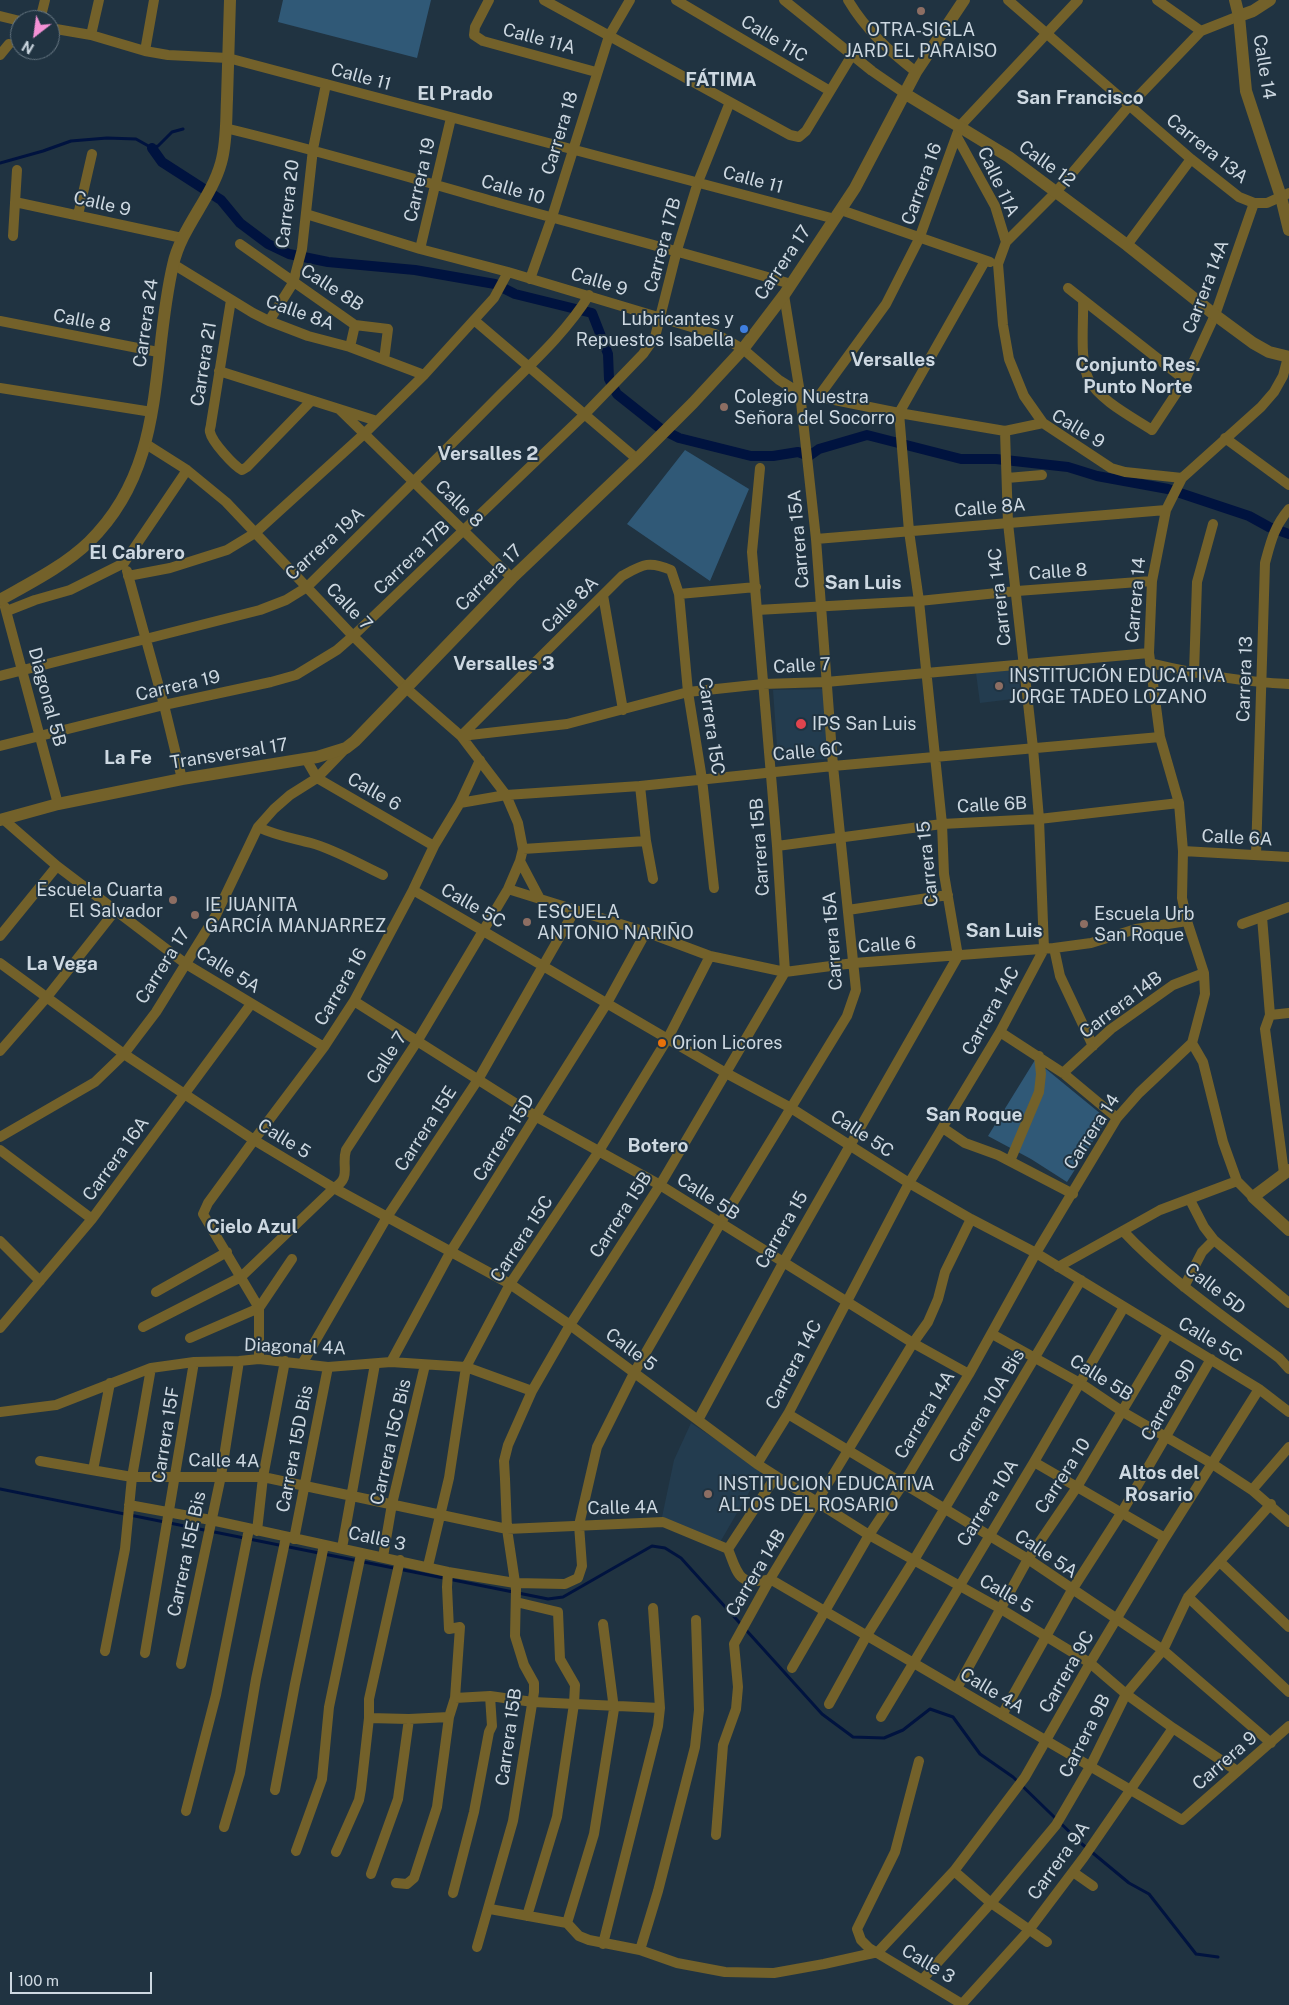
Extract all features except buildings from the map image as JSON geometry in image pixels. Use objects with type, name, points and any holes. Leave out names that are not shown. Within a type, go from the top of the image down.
[{"type":"street","points":[[91,35],[99,0]]},
{"type":"street","points":[[145,51],[154,0]]},
{"type":"street","name":"Carrera 24","points":[[3,603],[27,584],[75,554],[101,529],[127,491],[136,471],[146,444],[152,412],[158,352],[173,264],[182,238],[214,180],[221,161],[226,128],[230,0]]},
{"type":"street","name":"Calle 11A","points":[[489,0],[474,35],[483,41],[596,72]]},
{"type":"street","points":[[544,0],[790,135],[799,137],[806,131],[852,55]]},
{"type":"street","name":"Carrera 18","points":[[530,279],[552,217],[596,72],[609,36],[630,0]]},
{"type":"street","name":"Calle 11C","points":[[676,0],[830,91]]},
{"type":"street","name":"Calle 12","points":[[784,0],[852,55],[904,93],[959,132],[1008,157],[1128,244],[1215,315],[1253,343],[1269,352],[1289,355]]},
{"type":"street","points":[[848,0],[859,19],[877,38],[916,72]]},
{"type":"street","name":"Carrera 17","points":[[0,1137],[95,1082],[124,1054],[156,1012],[216,915],[258,827],[290,795],[317,778],[364,732],[512,578],[637,459],[743,349],[787,290],[838,215],[874,153],[916,72],[964,0]]},
{"type":"street","name":"Carrera 13A","points":[[1008,0],[1190,160],[1239,197],[1254,203],[1267,202],[1285,195]]},
{"type":"street","name":"Carrera 16","points":[[819,396],[886,304],[919,239],[959,132],[1046,33],[1078,0]]},
{"type":"street","points":[[1157,0],[1201,31]]},
{"type":"street","name":"Calle 14","points":[[1235,0],[1239,16],[1246,90],[1285,195]]},
{"type":"street","points":[[1043,423],[1024,396],[1010,359],[1003,326],[998,264],[1006,242],[1056,192],[1129,106],[1201,31],[1253,11],[1270,0]]},
{"type":"street","name":"Calle 11","points":[[60,30],[91,35],[145,51],[168,55],[228,58],[572,150],[838,215],[998,264]]},
{"type":"street","points":[[0,55],[9,44]]},
{"type":"street","name":"Carrera 20","points":[[269,321],[293,283],[300,254],[313,149],[326,84]]},
{"type":"street","name":"Carrera 17B","points":[[354,636],[585,414],[643,354],[655,337],[677,250],[698,182],[730,102]]},
{"type":"street","name":"Carrera 19","points":[[420,249],[451,118]]},
{"type":"street","name":"Calle 10","points":[[226,128],[313,149],[434,185],[677,250],[787,290]]},
{"type":"street","name":"Calle 11A","points":[[959,132],[995,206],[1006,242]]},
{"type":"street","points":[[78,215],[92,154]]},
{"type":"street","points":[[1128,244],[1190,160]]},
{"type":"street","points":[[13,236],[17,170]]},
{"type":"street","points":[[1285,195],[1289,230]]},
{"type":"street","name":"Calle 9","points":[[15,202],[182,238]]},
{"type":"street","name":"Carrera 14A","points":[[1083,300],[1084,363],[1089,381],[1103,396],[1152,430],[1186,380],[1215,315],[1254,203]]},
{"type":"street","name":"Calle 9","points":[[306,214],[420,249],[589,295],[718,334],[743,349],[779,380],[800,392],[899,413],[1005,431],[1043,423],[1111,468],[1133,473],[1182,478]]},
{"type":"street","name":"Calle 8B","points":[[240,244],[355,326],[388,329],[384,360]]},
{"type":"street","points":[[899,413],[985,261]]},
{"type":"street","name":"Calle 8A","points":[[173,264],[269,321],[308,336],[350,347],[424,375]]},
{"type":"street","points":[[128,576],[170,568],[227,550],[255,533],[364,434],[424,375],[494,298],[508,272]]},
{"type":"street","points":[[1068,288],[1186,380]]},
{"type":"street","name":"Carrera 15A","points":[[578,1578],[582,1566],[579,1525],[597,1447],[634,1373],[720,1224],[847,1016],[856,990],[826,682],[816,539],[787,290]]},
{"type":"street","name":"Carrera 19A","points":[[0,676],[260,610],[286,600],[306,586],[414,483],[529,365],[574,316],[589,295]]},
{"type":"street","name":"Carrera 21","points":[[231,300],[210,433],[236,467],[242,470],[247,467],[311,401]]},
{"type":"street","points":[[474,320],[637,459]]},
{"type":"street","name":"Calle 8","points":[[0,321],[158,352]]},
{"type":"street","points":[[350,347],[355,326]]},
{"type":"street","name":"Carrera 14","points":[[1036,1252],[1118,1118],[1139,1093],[1192,1043],[1205,994],[1204,972],[1187,921],[1182,898],[1183,851],[1179,803],[1160,738],[1149,658],[1152,581],[1166,510],[1182,478],[1274,392],[1283,376],[1289,355]]},
{"type":"street","name":"Calle 8","points":[[219,370],[377,421]]},
{"type":"street","points":[[0,388],[152,412]]},
{"type":"street","name":"Calle 8","points":[[340,410],[512,578]]},
{"type":"street","name":"Carrera 15","points":[[698,1420],[783,1263],[958,956],[944,874],[942,824],[919,601],[909,531],[904,451],[899,413]]},
{"type":"street","name":"Carrera 14C","points":[[757,1464],[788,1414],[845,1301],[909,1183],[1049,949],[1034,748],[1008,523],[1005,431]]},
{"type":"street","points":[[1225,438],[1289,485]]},
{"type":"street","name":"Calle 7","points":[[143,1327],[241,1277],[334,1188],[342,1184],[346,1177],[344,1159],[346,1150],[418,1040],[484,931],[508,889],[523,849],[518,822],[506,795],[461,736],[406,688],[226,502],[187,470],[146,444]]},
{"type":"street","name":"Carrera 15B","points":[[477,1947],[490,1909],[513,1821],[533,1702],[534,1683],[524,1665],[514,1636],[516,1593],[507,1529],[504,1461],[508,1445],[532,1391],[570,1325],[660,1185],[785,972],[777,846],[752,552],[760,468]]},
{"type":"street","points":[[3,603],[35,600],[70,590],[124,563],[187,470]]},
{"type":"street","points":[[1007,478],[1042,475]]},
{"type":"street","name":"Carrera 13","points":[[1256,856],[1265,563],[1273,533],[1278,522],[1289,509]]},
{"type":"street","name":"Calle 8A","points":[[816,539],[1166,510]]},
{"type":"street","points":[[1194,674],[1197,582],[1213,524]]},
{"type":"street","points":[[124,563],[164,705],[182,779]]},
{"type":"street","name":"Calle 8A","points":[[461,736],[622,576],[643,564],[672,570]]},
{"type":"street","name":"Carrera 15C","points":[[672,570],[679,594],[688,692],[702,779],[714,888]]},
{"type":"street","name":"Calle 8","points":[[758,610],[919,601],[1017,591],[1152,581]]},
{"type":"street","points":[[27,584],[35,600]]},
{"type":"street","points":[[679,594],[756,587]]},
{"type":"street","points":[[603,595],[623,710]]},
{"type":"street","name":"Diagonal 5B","points":[[3,603],[24,671],[39,736],[58,804]]},
{"type":"street","name":"Carrera 19","points":[[0,746],[164,705],[296,675],[337,650],[354,636]]},
{"type":"street","name":"Calle 7","points":[[461,736],[567,724],[688,692],[763,684],[826,682],[1024,664],[1149,658],[1194,674],[1262,683],[1289,684]]},
{"type":"street","name":"Calle 6C","points":[[460,803],[506,795],[640,786],[834,766],[1160,738]]},
{"type":"street","name":"Transversal 17","points":[[2,820],[58,804],[182,779],[306,759],[346,748]]},
{"type":"street","name":"Calle 6","points":[[306,759],[317,778],[434,846]]},
{"type":"street","name":"Carrera 16","points":[[227,1252],[203,1214],[208,1203],[324,1047],[354,1001],[413,890],[434,846],[460,803],[480,760]]},
{"type":"street","points":[[640,786],[646,841],[653,878]]},
{"type":"street","name":"Calle 6B","points":[[777,846],[942,824],[1039,819],[1179,803]]},
{"type":"street","name":"Calle 5A","points":[[2,820],[57,866],[186,964],[324,1047]]},
{"type":"street","points":[[258,827],[289,839],[310,843],[330,850],[383,876]]},
{"type":"street","points":[[523,849],[646,841]]},
{"type":"street","name":"Calle 6A","points":[[1183,851],[1289,857]]},
{"type":"street","points":[[520,861],[539,898]]},
{"type":"street","points":[[0,936],[57,866]]},
{"type":"street","name":"Calle 6","points":[[508,889],[646,932],[710,956],[785,972],[854,963],[1049,949],[1091,943],[1136,929],[1187,921]]},
{"type":"street","name":"Calle 5C","points":[[413,890],[726,1073],[791,1108],[850,1147],[970,1219],[1036,1252],[1288,1408]]},
{"type":"street","points":[[848,910],[948,895]]},
{"type":"street","points":[[1242,924],[1289,907]]},
{"type":"street","points":[[0,1051],[47,997],[114,910]]},
{"type":"street","name":"Carrera 15E","points":[[302,1364],[387,1217],[479,1078],[575,910]]},
{"type":"street","points":[[1253,1198],[1286,1171],[1265,1029],[1270,1015],[1262,917]]},
{"type":"street","name":"Carrera 15D","points":[[391,1362],[451,1251],[607,1003],[646,932]]},
{"type":"street","points":[[1049,949],[1093,1046]]},
{"type":"street","name":"Carrera 15C","points":[[428,1566],[438,1515],[449,1478],[466,1367],[510,1284],[600,1151],[668,1038],[710,956]]},
{"type":"street","name":"Calle 5","points":[[0,963],[124,1054],[254,1140],[334,1188],[510,1284],[570,1325],[757,1464],[870,1535],[959,1584],[1090,1664],[1172,1728],[1237,1772]]},
{"type":"street","name":"Carrera 14B","points":[[1063,1073],[1111,1029],[1172,985],[1204,972]]},
{"type":"street","name":"Calle 5B","points":[[354,1001],[537,1116],[660,1185],[913,1343],[969,1374]]},
{"type":"street","name":"Carrera 16A","points":[[0,1327],[92,1219],[251,1004]]},
{"type":"street","points":[[1270,1015],[1289,1013]]},
{"type":"street","points":[[1000,1032],[1063,1073],[1118,1118]]},
{"type":"street","points":[[1192,1043],[1203,1062],[1223,1142],[1237,1181],[1289,1230]]},
{"type":"street","points":[[1010,1161],[1039,1092],[1041,1074],[1039,1056]]},
{"type":"street","points":[[943,1128],[952,1136],[965,1143],[1010,1161],[1073,1194]]},
{"type":"street","points":[[0,1150],[92,1219]]},
{"type":"street","points":[[1058,1266],[1160,1210],[1237,1181]]},
{"type":"street","points":[[1190,1200],[1214,1240],[1289,1303]]},
{"type":"street","name":"Carrera 14B","points":[[716,1835],[722,1745],[736,1709],[738,1687],[734,1644],[770,1579],[913,1343],[928,1322],[938,1299],[944,1272],[970,1219]]},
{"type":"street","name":"Calle 5D","points":[[1123,1231],[1142,1252],[1184,1287],[1279,1358],[1289,1368]]},
{"type":"street","points":[[1184,1287],[1202,1252],[1214,1240]]},
{"type":"street","points":[[0,1241],[40,1281]]},
{"type":"street","points":[[156,1292],[227,1252],[259,1308],[259,1359]]},
{"type":"street","name":"Carrera 14A","points":[[792,1668],[870,1535],[969,1374],[1036,1252]]},
{"type":"street","points":[[190,1338],[259,1308],[292,1259]]},
{"type":"street","name":"Carrera 10A Bis","points":[[829,1704],[867,1634],[914,1560],[1081,1280]]},
{"type":"street","name":"Carrera 10A","points":[[881,1717],[959,1584],[1034,1462],[1124,1307]]},
{"type":"street","name":"Calle 5B","points":[[992,1334],[1080,1383],[1123,1412],[1211,1463],[1271,1504],[1289,1522]]},
{"type":"street","name":"Carrera 10","points":[[957,1688],[1028,1559],[1077,1487],[1168,1334]]},
{"type":"street","name":"Diagonal 4A","points":[[0,1412],[56,1405],[152,1368],[194,1362],[259,1359],[328,1367],[391,1362],[466,1367],[532,1391]]},
{"type":"street","name":"Carrera 9D","points":[[1002,1715],[1072,1590],[1122,1512],[1211,1359]]},
{"type":"street","name":"Carrera 15E Bis","points":[[181,1664],[221,1476],[239,1361]]},
{"type":"street","points":[[186,1812],[216,1695],[263,1477],[285,1361]]},
{"type":"street","name":"Carrera 15F","points":[[145,1653],[170,1514],[194,1362]]},
{"type":"street","points":[[342,1548],[375,1364]]},
{"type":"street","name":"Carrera 15C Bis","points":[[384,1557],[392,1504],[425,1364]]},
{"type":"street","name":"Carrera 15D Bis","points":[[224,1828],[240,1773],[256,1679],[287,1543],[304,1486],[328,1367]]},
{"type":"street","points":[[105,1651],[125,1549],[132,1477],[152,1368]]},
{"type":"street","points":[[94,1470],[110,1383]]},
{"type":"street","name":"Carrera 9C","points":[[878,1952],[954,1870],[1025,1777],[1165,1538],[1259,1389]]},
{"type":"street","name":"Calle 5A","points":[[788,1414],[1028,1559],[1163,1650],[1270,1742]]},
{"type":"street","points":[[1252,1490],[1287,1454]]},
{"type":"street","name":"Calle 4A","points":[[40,1461],[132,1477],[263,1477],[507,1529],[663,1522],[728,1549]]},
{"type":"street","points":[[1034,1462],[1165,1538]]},
{"type":"street","points":[[770,1579],[755,1583],[745,1580],[737,1573],[728,1549],[776,1476]]},
{"type":"street","name":"Carrera 9B","points":[[922,1980],[991,1903],[1056,1825],[1091,1765],[1126,1694],[1163,1650],[1188,1597],[1271,1504]]},
{"type":"street","name":"Calle 3","points":[[128,1512],[170,1514],[211,1520],[249,1535],[323,1552],[342,1548],[361,1556],[384,1557],[400,1563],[428,1566],[448,1579],[516,1593],[565,1584],[578,1578]]},
{"type":"street","points":[[276,1790],[295,1684],[323,1552]]},
{"type":"street","points":[[296,1851],[322,1779],[329,1707],[361,1556]]},
{"type":"street","points":[[1220,1562],[1289,1627]]},
{"type":"street","points":[[336,1852],[359,1800],[370,1718],[370,1691],[400,1563]]},
{"type":"street","points":[[396,1882],[407,1884],[414,1878],[437,1806],[449,1718],[455,1698],[460,1627],[449,1629],[448,1579]]},
{"type":"street","name":"Calle 4A","points":[[770,1579],[867,1634],[912,1663],[1046,1742],[1091,1765],[1182,1820]]},
{"type":"street","points":[[516,1593],[558,1612],[560,1660],[575,1685],[558,1817],[527,1916]]},
{"type":"street","points":[[1188,1597],[1289,1692]]},
{"type":"street","points":[[603,1944],[658,1726],[660,1708],[653,1608]]},
{"type":"street","points":[[640,1950],[658,1891],[695,1747],[699,1710],[696,1620]]},
{"type":"street","points":[[567,1923],[594,1834],[614,1707],[603,1624]]},
{"type":"street","points":[[455,1698],[490,1696],[533,1702],[660,1708]]},
{"type":"street","points":[[453,1893],[474,1812],[489,1732],[492,1726],[490,1696]]},
{"type":"street","points":[[370,1718],[449,1718]]},
{"type":"street","points":[[371,1874],[398,1799],[409,1719]]},
{"type":"street","name":"Carrera 9A","points":[[962,2004],[1029,1930],[1084,1857],[1172,1728]]},
{"type":"street","name":"Carrera 9","points":[[1182,1820],[1270,1742],[1287,1732]]},
{"type":"street","name":"Calle 3","points":[[919,1761],[895,1852],[857,1929],[861,1940],[869,1948],[962,2004]]},
{"type":"street","points":[[954,1870],[991,1903],[1047,1942]]},
{"type":"street","points":[[1073,1872],[1093,1886]]},
{"type":"street","points":[[490,1909],[567,1923],[579,1936],[603,1944],[640,1950],[677,1963],[725,1972],[774,1973],[878,1952]]},
{"type":"shaded area","points":[[283,0],[431,0],[417,58],[278,22]]},
{"type":"shaded area","points":[[685,450],[749,489],[710,581],[627,524]]},
{"type":"shaded area","name":"INSTITUCIÓN EDUCATIVA JORGE TADEO LOZANO","points":[[1018,669],[1021,698],[980,703],[976,673]]},
{"type":"shaded area","name":"IPS San Luis","points":[[823,689],[829,759],[778,761],[773,690]]},
{"type":"shaded area","points":[[1035,1060],[1107,1119],[1067,1182],[1031,1159],[988,1136]]},
{"type":"shaded area","name":"INSTITUCION EDUCATIVA ALTOS DEL ROSARIO","points":[[691,1423],[762,1470],[719,1544],[662,1517],[674,1460]]},
{"type":"waterway","points":[[0,163],[71,141],[107,138],[136,139],[152,148],[158,146],[172,132],[183,129]]},
{"type":"waterway","points":[[152,148],[162,162],[221,200],[240,223],[268,244],[289,254],[328,262],[415,270],[495,284],[515,294],[592,313],[608,354],[609,379],[617,394],[661,429],[679,438],[751,456],[773,456],[798,452],[809,456],[819,449],[867,435],[961,459],[996,459],[1068,467],[1097,476],[1168,489],[1249,516],[1269,527],[1289,534]]},
{"type":"waterway","points":[[0,1489],[548,1599],[563,1597],[652,1546],[665,1548],[681,1558],[822,1714],[853,1737],[884,1738],[903,1730],[930,1709],[953,1717],[980,1754],[1013,1777],[1082,1844],[1129,1883],[1149,1894],[1196,1954],[1218,1957]]},
{"type":"place","name":"OTRA-SIGLA JARD EL PARAISO","points":[[921,11]]},
{"type":"place","name":"Lubricantes y Repuestos Isabella","points":[[744,329]]},
{"type":"place","name":"Colegio Nuestra Señora del Socorro","points":[[724,407]]},
{"type":"place","name":"INSTITUCIÓN EDUCATIVA JORGE TADEO LOZANO","points":[[999,686]]},
{"type":"place","name":"IPS San Luis","points":[[801,724]]},
{"type":"place","name":"Escuela Cuarta El Salvador","points":[[173,900]]},
{"type":"place","name":"IE JUANITA GARCÍA MANJARREZ","points":[[195,915]]},
{"type":"place","name":"ESCUELA ANTONIO NARIÑO","points":[[527,922]]},
{"type":"place","name":"Escuela Urb San Roque","points":[[1084,924]]},
{"type":"place","name":"Orion Licores","points":[[662,1043]]},
{"type":"place","name":"INSTITUCION EDUCATIVA ALTOS DEL ROSARIO","points":[[708,1494]]},
{"type":"district","name":"FÁTIMA","points":[[721,80]]},
{"type":"district","name":"El Prado","points":[[455,94]]},
{"type":"district","name":"San Francisco","points":[[1080,98]]},
{"type":"district","name":"Versalles","points":[[893,360]]},
{"type":"district","name":"Conjunto Res. Punto Norte","points":[[1138,376]]},
{"type":"district","name":"Versalles 2","points":[[488,454]]},
{"type":"district","name":"El Cabrero","points":[[137,553]]},
{"type":"district","name":"San Luis","points":[[863,583]]},
{"type":"district","name":"Versalles 3","points":[[504,664]]},
{"type":"district","name":"La Fe","points":[[128,758]]},
{"type":"district","name":"San Luis","points":[[1004,931]]},
{"type":"district","name":"La Vega","points":[[62,964]]},
{"type":"district","name":"San Roque","points":[[974,1115]]},
{"type":"district","name":"Botero","points":[[658,1146]]},
{"type":"district","name":"Cielo Azul","points":[[252,1227]]},
{"type":"district","name":"Altos del Rosario","points":[[1159,1484]]}]
